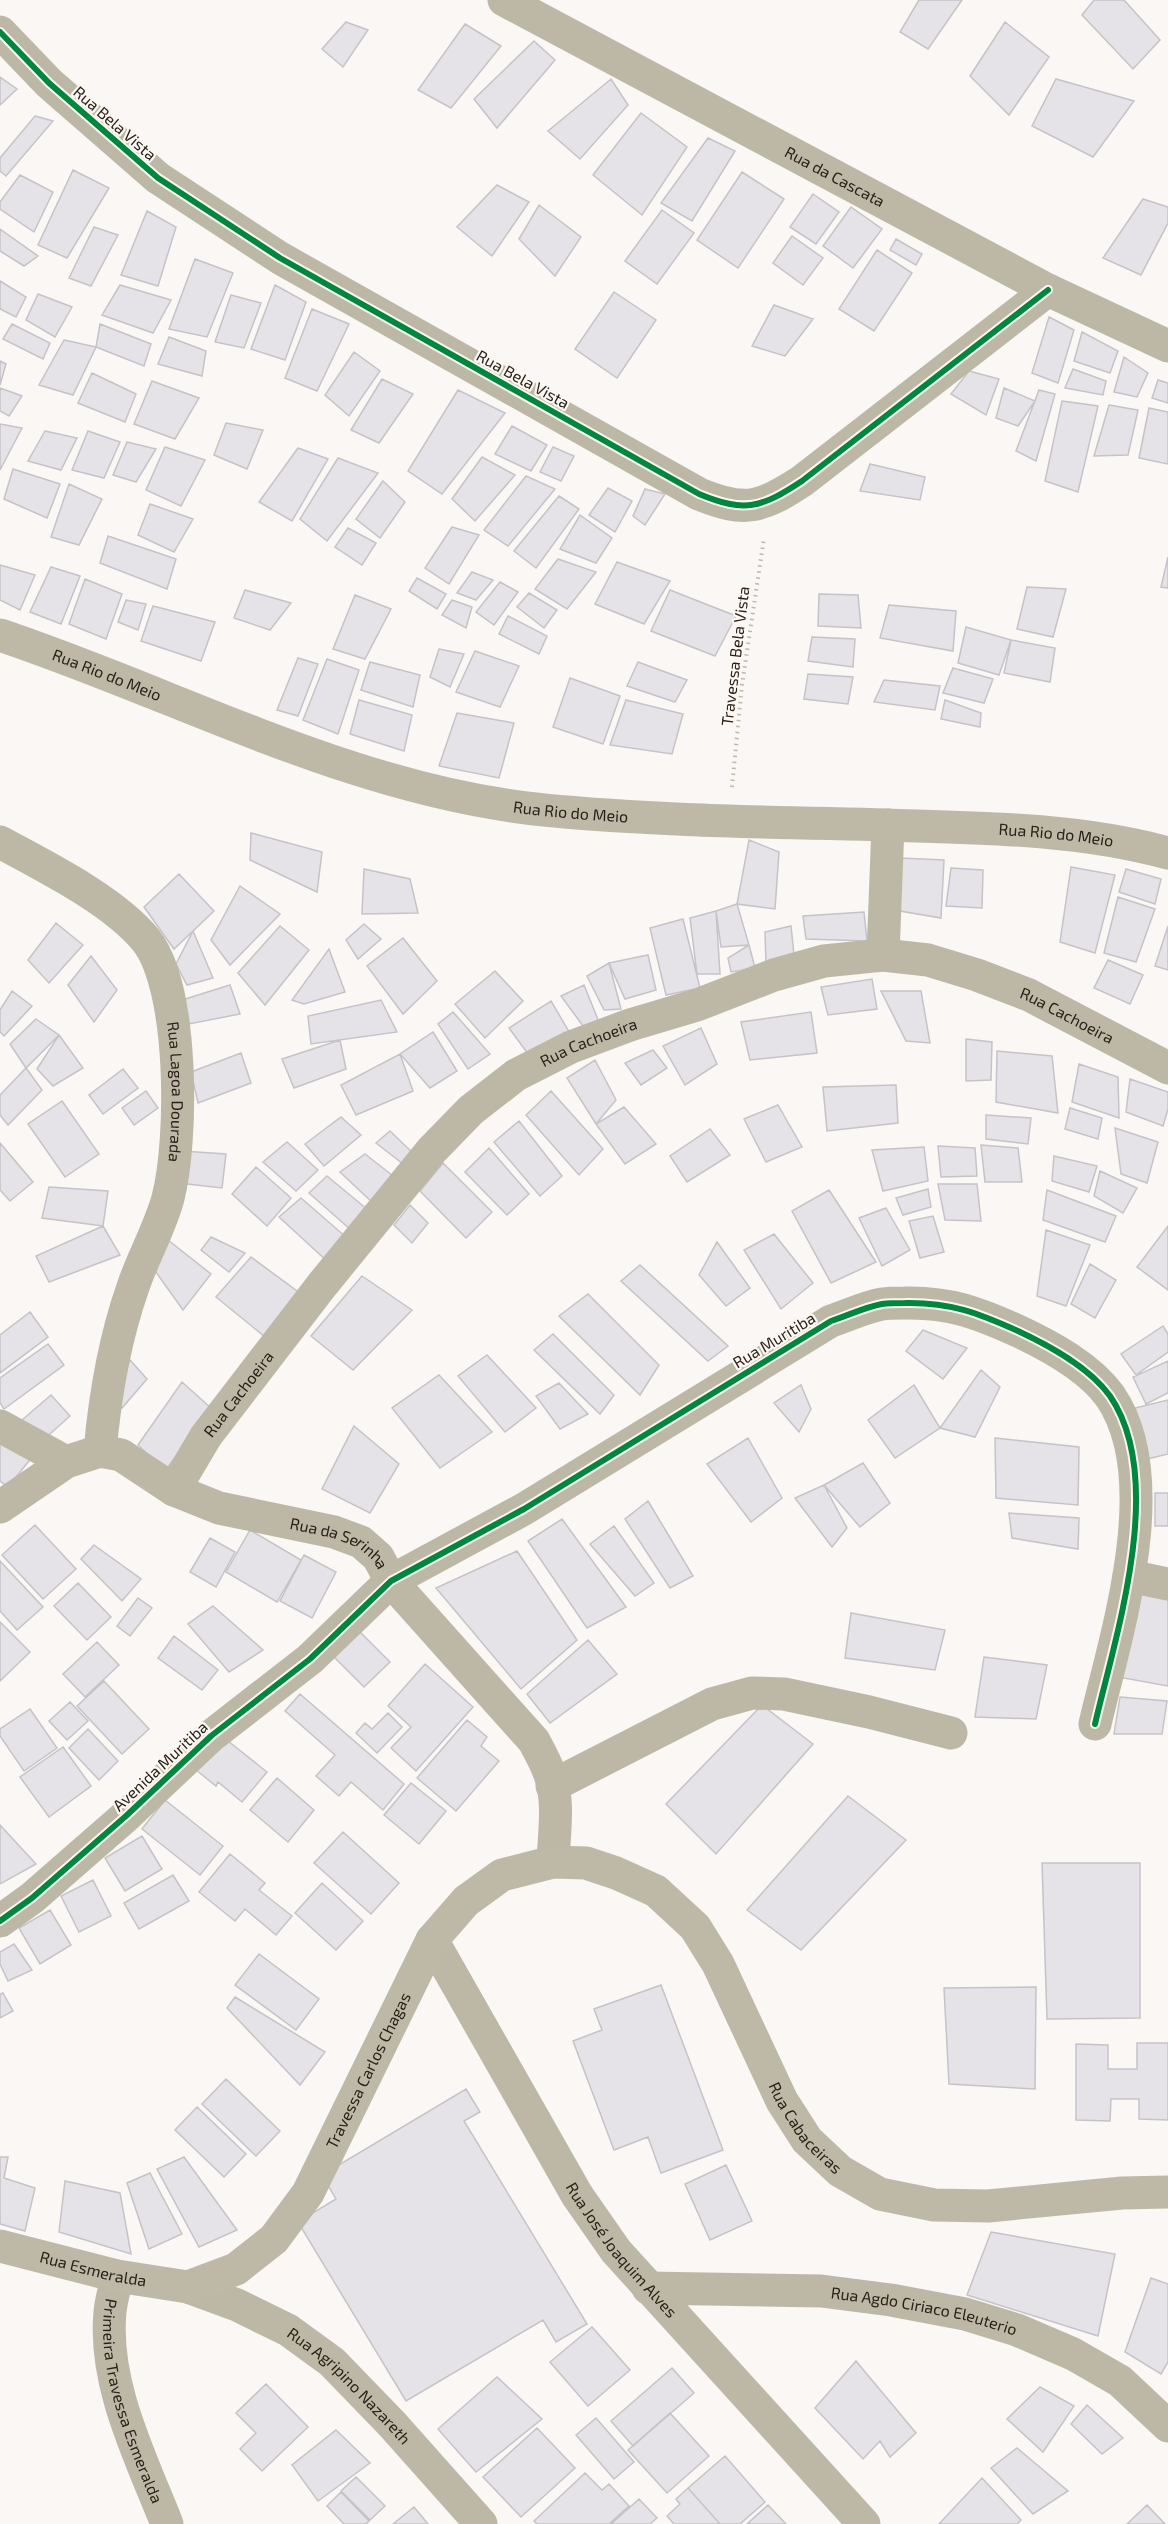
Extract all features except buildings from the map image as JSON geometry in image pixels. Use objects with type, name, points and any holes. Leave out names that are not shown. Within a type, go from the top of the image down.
[{"type":"main road","name":"Rua Rio do Meio","points":[[0,635],[330,760],[477,799],[542,810],[1066,833],[1134,844],[1168,853]]},
{"type":"main road","name":"Travessa Carlos Chagas","points":[[188,2287],[236,2269],[274,2239],[308,2193],[432,1940],[466,1902],[502,1875],[553,1862]]},
{"type":"main road","name":"Rua Cabaceiras","points":[[553,1862],[586,1863],[616,1873],[656,1892],[695,1927],[718,1964],[782,2101],[807,2140],[840,2172],[880,2194],[934,2205],[988,2206],[1122,2193],[1168,2192]]},
{"type":"main road","name":"Rua Esmeralda","points":[[0,2246],[117,2276],[188,2287]]},
{"type":"street","name":"Rua da Cascata","points":[[504,0],[1048,290],[1168,346]]},
{"type":"street","name":"Rua Bela Vista","points":[[0,32],[50,83],[158,178],[280,258],[699,494],[722,503],[746,507],[776,497],[802,481],[1048,290]]},
{"type":"street","points":[[883,955],[888,825]]},
{"type":"street","name":"Rua Lagoa Dourada","points":[[0,842],[121,914],[147,942],[164,978],[173,1020],[176,1064],[175,1158],[168,1199],[133,1286],[118,1332],[106,1391],[100,1451]]},
{"type":"street","name":"Rua Cachoeira","points":[[174,1490],[206,1436],[322,1286],[432,1150],[471,1110],[516,1075],[571,1047],[630,1025],[698,1005],[774,975],[824,961],[883,955],[928,960],[977,975],[1029,995],[1168,1068]]},
{"type":"street","name":"Rua Muritiba","points":[[391,1581],[524,1509],[831,1321],[883,1304],[935,1302],[980,1314],[1031,1337],[1079,1366],[1110,1396],[1127,1432],[1135,1473],[1136,1513],[1129,1576],[1095,1724]]},
{"type":"street","points":[[0,1426],[66,1462]]},
{"type":"street","points":[[0,1507],[66,1462],[100,1451]]},
{"type":"street","name":"Rua da Serinha","points":[[100,1451],[121,1455],[174,1490],[219,1508],[334,1532],[360,1542],[378,1557],[391,1581],[534,1741],[550,1773],[556,1811],[553,1862]]},
{"type":"street","points":[[1129,1576],[1168,1584]]},
{"type":"street","name":"Avenida Muritiba","points":[[0,1921],[32,1898],[126,1816],[212,1736],[310,1659],[391,1581]]},
{"type":"street","points":[[552,1786],[712,1704],[752,1693],[784,1694],[951,1732]]},
{"type":"street","name":"Rua José Joaquim Alves","points":[[432,1940],[577,2195],[616,2251],[864,2524]]},
{"type":"street","name":"Primeira Travessa Esmeralda","points":[[117,2276],[110,2312],[111,2355],[121,2400],[133,2438],[167,2524]]},
{"type":"street","name":"Rua Agripino Nazareth","points":[[188,2287],[237,2305],[288,2330],[332,2362],[392,2424],[481,2524]]},
{"type":"street","name":"Rua Agdo Ciriaco Eleuterio","points":[[648,2288],[821,2291],[891,2300],[965,2314],[1017,2330],[1073,2354],[1120,2381],[1168,2426]]},
{"type":"cycle path","points":[[0,32],[49,83],[158,178],[280,258],[699,494],[729,504],[752,505],[764,502],[802,481],[1048,290]]},
{"type":"cycle path","points":[[0,1921],[32,1898],[126,1816],[211,1736],[310,1659],[391,1581],[524,1509],[831,1321],[882,1304],[936,1304],[990,1319],[1068,1358],[1101,1385],[1110,1396],[1127,1430],[1135,1470],[1136,1513],[1132,1557],[1124,1603],[1095,1724]]}]
